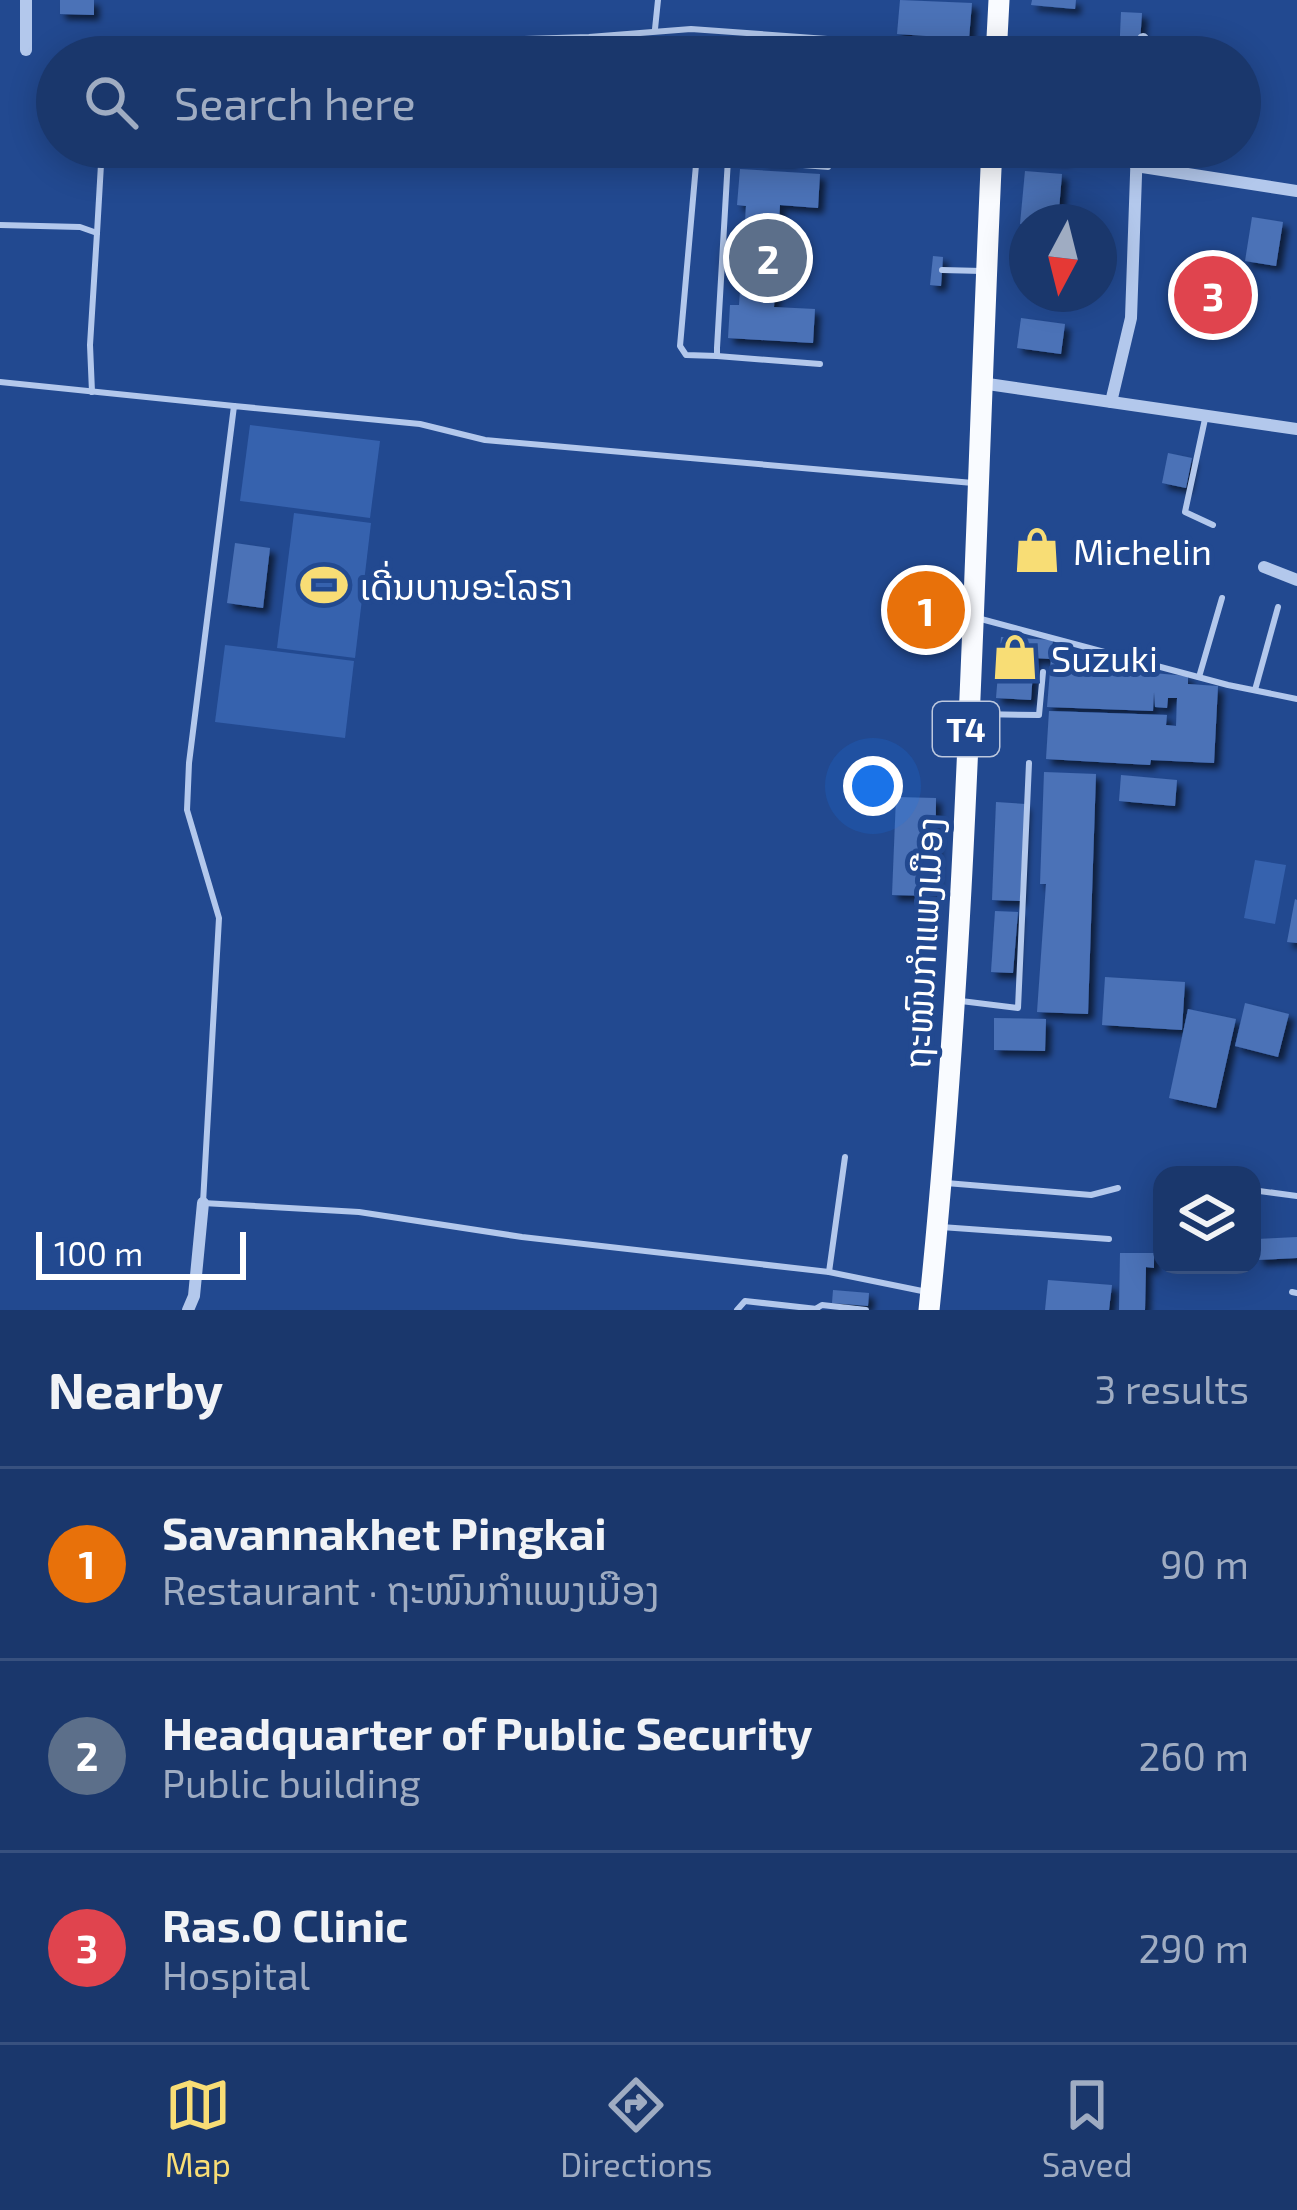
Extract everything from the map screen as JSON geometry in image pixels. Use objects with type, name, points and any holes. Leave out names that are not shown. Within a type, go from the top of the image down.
[{"type":"main road","points":[[997,36],[999,0]]},
{"type":"main road","name":"ຖະໜົນກຳແພງເມືອງ","points":[[930,1301],[952,1000],[991,168]]},
{"type":"street","points":[[26,0],[26,50]]},
{"type":"street","points":[[1111,402],[1131,318],[1136,168]]},
{"type":"street","points":[[1149,168],[1297,191]]},
{"type":"street","points":[[981,383],[1297,429]]},
{"type":"street","points":[[1264,567],[1297,580]]},
{"type":"street","points":[[188,1310],[194,1296],[203,1203]]},
{"type":"lane","points":[[655,29],[658,0]]},
{"type":"lane","points":[[604,36],[691,28],[785,36]]},
{"type":"lane","points":[[92,392],[90,345],[101,168]]},
{"type":"lane","points":[[696,168],[680,346],[686,355],[820,364]]},
{"type":"lane","points":[[717,356],[727,168]]},
{"type":"lane","points":[[0,225],[80,227],[97,233]]},
{"type":"lane","points":[[942,270],[986,272]]},
{"type":"lane","points":[[0,382],[420,424],[485,440],[977,484]]},
{"type":"lane","points":[[234,406],[187,810],[219,918],[203,1203],[358,1212],[523,1237],[829,1272],[930,1301]]},
{"type":"lane","points":[[1205,418],[1186,512],[1213,525]]},
{"type":"lane","points":[[1199,677],[1222,598]]},
{"type":"lane","points":[[1255,690],[1278,607]]},
{"type":"lane","points":[[971,616],[1297,699]]},
{"type":"lane","points":[[966,713],[1040,715],[1043,672]]},
{"type":"lane","points":[[952,1000],[1018,1008],[1029,764]]},
{"type":"lane","points":[[829,1272],[845,1157]]},
{"type":"lane","points":[[942,1182],[1091,1196],[1118,1188]]},
{"type":"lane","points":[[1261,1191],[1297,1196]]},
{"type":"lane","points":[[937,1226],[1109,1239]]},
{"type":"lane","points":[[737,1310],[745,1301],[816,1310],[822,1305],[866,1310]]},
{"type":"shaded area","points":[[250,425],[380,441],[370,518],[240,501]]},
{"type":"shaded area","name":"ເດີ່ນບານອະໂລຮາ","points":[[294,513],[371,523],[355,658],[277,648]]},
{"type":"shaded area","points":[[225,645],[354,661],[345,738],[215,722]]},
{"type":"shaded area","points":[[1255,860],[1286,865],[1275,924],[1244,918]]},
{"type":"building","points":[[60,0],[94,0],[94,15],[60,14]]},
{"type":"building","points":[[900,0],[972,3],[969,36],[897,34]]},
{"type":"building","points":[[1032,0],[1076,0],[1075,9],[1031,5]]},
{"type":"building","points":[[1121,12],[1142,13],[1140,36],[1120,36]]},
{"type":"building","points":[[740,169],[820,174],[818,208],[780,205],[778,239],[802,241],[800,277],[776,276],[774,307],[815,309],[813,343],[728,338],[730,305],[739,305],[741,275],[734,274],[736,235],[744,236],[746,206],[737,205]]},
{"type":"building","points":[[1025,171],[1062,174],[1060,204],[1022,204]]},
{"type":"building","points":[[1252,217],[1283,222],[1276,266],[1245,261]]},
{"type":"building","points":[[933,256],[943,257],[941,286],[930,285]]},
{"type":"building","points":[[1021,318],[1065,324],[1061,354],[1017,348]]},
{"type":"building","points":[[1168,453],[1192,458],[1186,488],[1162,483]]},
{"type":"building","points":[[235,543],[270,548],[263,608],[227,603]]},
{"type":"building","points":[[1001,637],[1053,640],[1052,650],[1085,652],[1085,660],[1117,662],[1117,670],[1188,676],[1188,684],[1218,686],[1214,763],[1046,759],[1049,711],[1167,715],[1166,725],[1176,726],[1177,698],[1168,698],[1167,708],[1155,707],[1154,692],[1153,711],[1047,707],[1051,659],[1034,658],[1031,700],[996,698]]},
{"type":"building","points":[[1044,772],[1096,774],[1088,1014],[1037,1012],[1046,884],[1040,884]]},
{"type":"building","points":[[1121,775],[1177,780],[1175,806],[1119,801]]},
{"type":"building","points":[[896,797],[936,798],[935,896],[892,895]]},
{"type":"building","points":[[996,802],[1025,804],[1020,901],[992,900]]},
{"type":"building","points":[[1297,900],[1297,943],[1287,942]]},
{"type":"building","points":[[995,911],[1018,912],[1013,973],[991,972]]},
{"type":"building","points":[[1105,977],[1185,982],[1182,1030],[1102,1025]]},
{"type":"building","points":[[1245,1003],[1289,1014],[1278,1057],[1235,1046]]},
{"type":"building","points":[[1188,1009],[1236,1019],[1216,1108],[1169,1098]]},
{"type":"building","points":[[994,1018],[1046,1019],[1045,1051],[994,1050]]},
{"type":"building","points":[[1297,1237],[1297,1258],[1261,1260],[1261,1239]]},
{"type":"building","points":[[1120,1253],[1153,1253],[1153,1268],[1146,1267],[1145,1310],[1119,1310]]},
{"type":"building","points":[[1048,1280],[1112,1285],[1109,1310],[1045,1310]]},
{"type":"building","points":[[833,1290],[869,1293],[868,1306],[832,1303]]},
{"type":"place","name":"Headquarter of Public Security","points":[[768,258]]},
{"type":"place","name":"Ras.O Clinic","points":[[1213,295]]},
{"type":"place","name":"Michelin","points":[[1037,550]]},
{"type":"place","name":"ເດີ່ນບານອະໂລຮາ","points":[[324,585]]},
{"type":"place","name":"Savannakhet Pingkai","points":[[926,610]]},
{"type":"place","name":"Suzuki","points":[[1015,657]]}]
